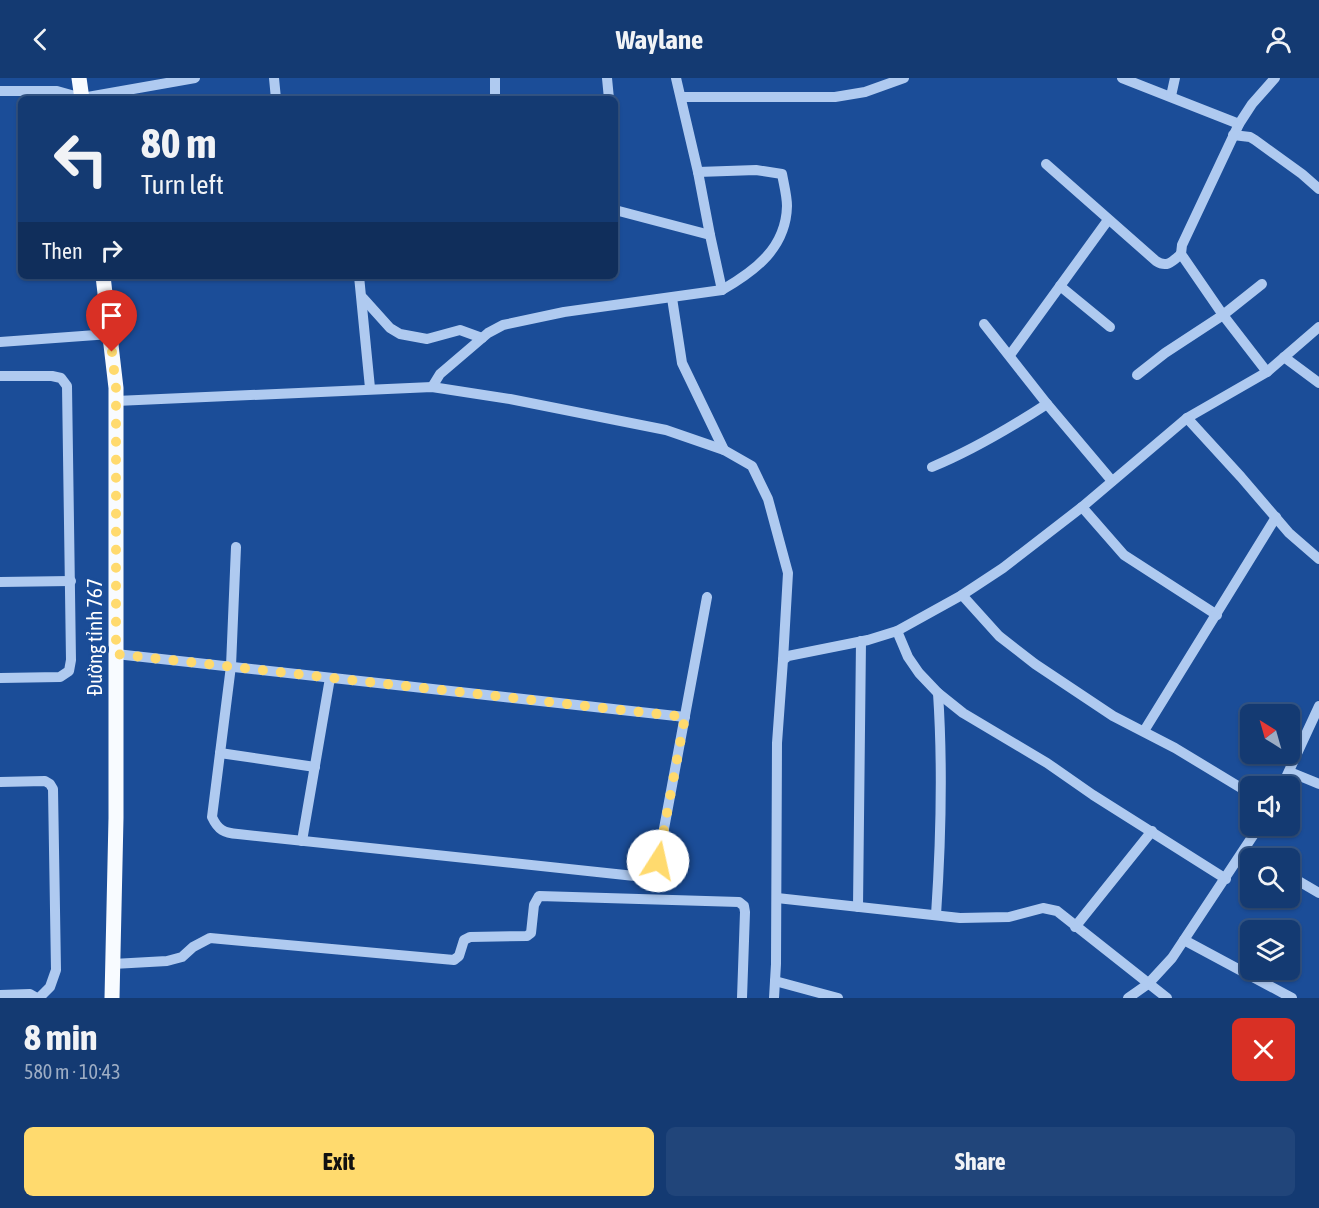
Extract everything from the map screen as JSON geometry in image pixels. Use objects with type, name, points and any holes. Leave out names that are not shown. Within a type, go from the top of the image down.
[{"type":"main road","points":[[80,78],[82,96]]},
{"type":"main road","name":"Đường tỉnh 767","points":[[103,279],[116,400],[116,818],[112,998]]},
{"type":"street","points":[[57,91],[80,78]]},
{"type":"street","points":[[91,96],[130,83],[195,78]]},
{"type":"street","points":[[274,78],[276,96]]},
{"type":"street","points":[[495,78],[495,96]]},
{"type":"street","points":[[606,78],[609,96]]},
{"type":"street","points":[[676,78],[722,290]]},
{"type":"street","points":[[681,97],[835,97],[865,92],[904,78]]},
{"type":"street","points":[[1122,78],[1239,124]]},
{"type":"street","points":[[1171,96],[1175,78]]},
{"type":"street","points":[[1267,372],[1223,315],[1181,254],[1182,245],[1233,135],[1252,104],[1275,78]]},
{"type":"street","points":[[0,91],[57,91],[73,96]]},
{"type":"street","points":[[1233,135],[1250,137],[1255,140],[1317,186],[1319,171]]},
{"type":"street","points":[[1046,164],[1156,261],[1163,265],[1169,264],[1181,254]]},
{"type":"street","points":[[432,387],[440,374],[482,339],[495,329],[511,322],[722,290],[736,282],[771,254],[787,210],[782,174],[756,170],[698,172]]},
{"type":"street","points":[[618,211],[710,235]]},
{"type":"street","points":[[1010,355],[1108,220]]},
{"type":"street","points":[[360,279],[370,388]]},
{"type":"street","points":[[1137,375],[1165,353],[1223,315],[1262,284]]},
{"type":"street","points":[[1060,286],[1110,327]]},
{"type":"street","points":[[363,298],[390,328],[400,334],[427,339],[460,330],[482,339]]},
{"type":"street","points":[[672,298],[682,363],[724,450]]},
{"type":"street","points":[[984,324],[1112,481]]},
{"type":"street","points":[[783,660],[788,656],[897,631],[962,595],[1003,568],[1082,507],[1187,418],[1267,372],[1319,327]]},
{"type":"street","points":[[0,342],[110,334]]},
{"type":"street","points":[[1284,357],[1319,383]]},
{"type":"street","points":[[0,376],[51,375],[61,378],[67,386],[71,581],[69,671],[60,677],[0,678]]},
{"type":"street","points":[[116,400],[432,387],[510,399],[666,430],[724,450],[752,466],[768,499],[788,573],[777,743],[777,898],[774,998]]},
{"type":"street","points":[[932,467],[964,454],[1047,404]]},
{"type":"street","points":[[1187,418],[1298,542],[1319,559]]},
{"type":"street","points":[[1082,507],[1124,555],[1217,615]]},
{"type":"street","points":[[1144,731],[1276,517]]},
{"type":"street","points":[[236,547],[231,666],[212,817],[216,826],[225,833],[644,877],[653,873],[658,861],[707,597]]},
{"type":"street","points":[[0,582],[71,581]]},
{"type":"street","points":[[962,595],[999,636],[1035,664],[1113,716],[1144,731],[1240,788]]},
{"type":"street","points":[[897,631],[908,657],[919,673],[938,693],[972,720],[1047,763],[1226,879]]},
{"type":"street","points":[[858,907],[861,641]]},
{"type":"street","points":[[116,654],[685,717]]},
{"type":"street","points":[[302,841],[330,678]]},
{"type":"street","points":[[936,915],[942,793],[938,693]]},
{"type":"street","points":[[1288,776],[1319,706]]},
{"type":"street","points":[[220,753],[315,767]]},
{"type":"street","points":[[1290,772],[1319,784]]},
{"type":"street","points":[[0,782],[45,781],[53,789],[56,970],[50,987],[38,998],[30,994],[0,995]]},
{"type":"street","points":[[1076,927],[1152,831]]},
{"type":"street","points":[[1128,998],[1148,984],[1172,958],[1240,857]]},
{"type":"street","points":[[1300,882],[1319,893]]},
{"type":"street","points":[[113,964],[167,961],[182,957],[193,947],[210,938],[454,960],[459,956],[464,940],[471,937],[527,936],[531,933],[534,905],[539,896],[739,902],[744,906],[745,912],[742,998]]},
{"type":"street","points":[[777,898],[960,918],[1010,917],[1049,908],[1057,911],[1167,998]]},
{"type":"street","points":[[1184,940],[1292,998]]},
{"type":"street","points":[[775,981],[838,998]]},
{"type":"route","points":[[112,352],[116,388],[116,654],[685,717],[658,861]]}]
